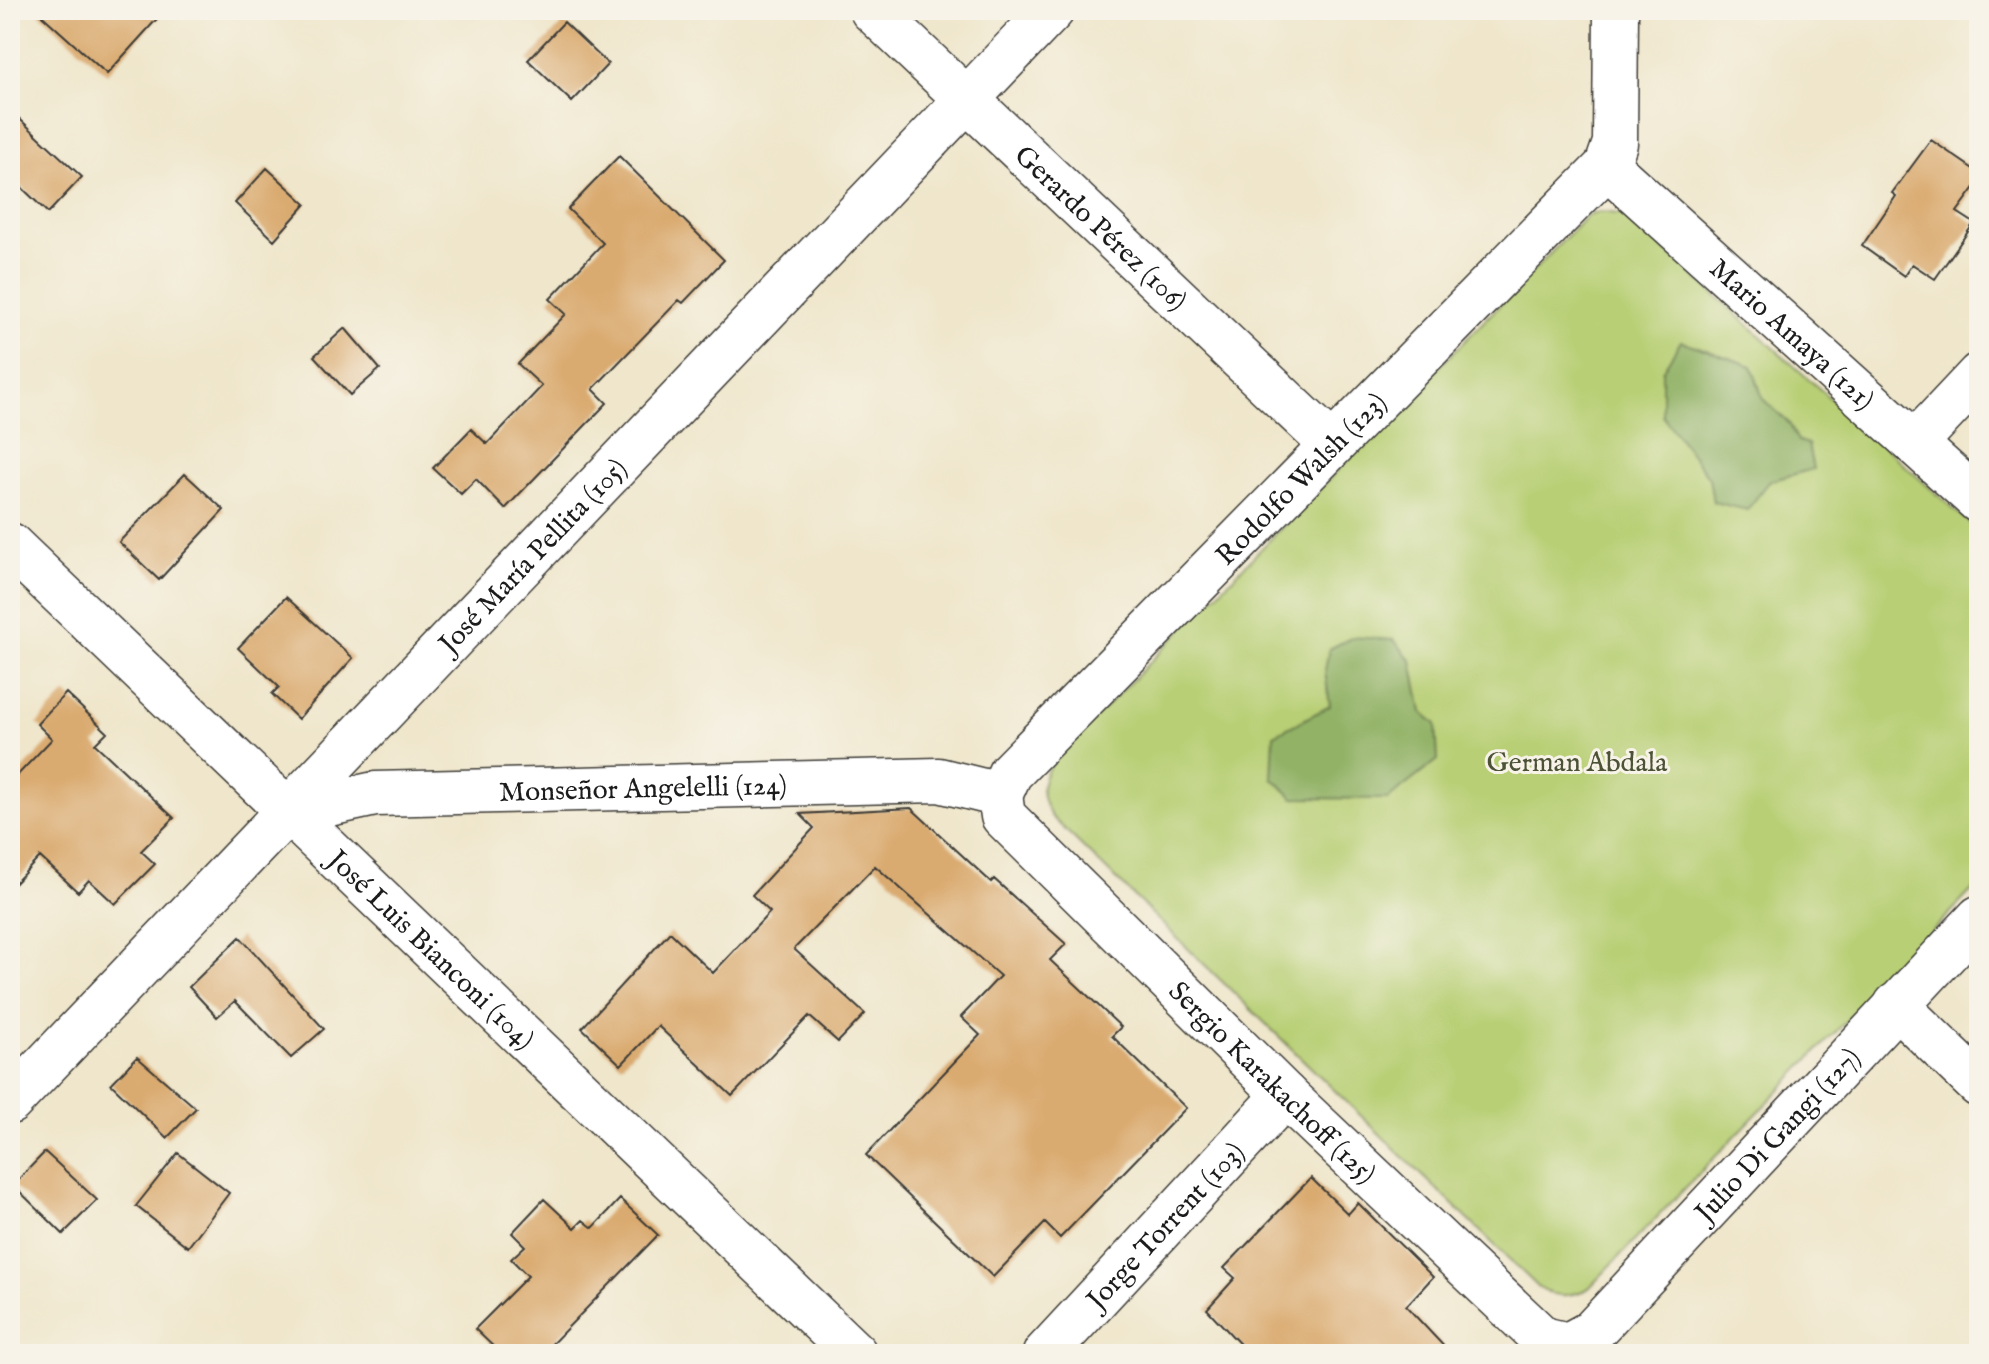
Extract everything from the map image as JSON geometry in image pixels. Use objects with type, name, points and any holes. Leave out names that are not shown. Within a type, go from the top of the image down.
[{"type":"street","name":"Gerardo Pérez (106)","points":[[872,10],[1331,444]]},
{"type":"street","name":"José María Pellita (105)","points":[[10,1102],[1052,10]]},
{"type":"street","points":[[1607,166],[1615,143],[1616,10]]},
{"type":"street","name":"Mario Amaya (121)","points":[[1607,166],[1979,501]]},
{"type":"street","name":"Rodolfo Walsh (123)","points":[[1000,795],[1010,773],[1607,166]]},
{"type":"street","points":[[1915,443],[1979,375]]},
{"type":"street","name":"José Luis Bianconi (104)","points":[[10,545],[855,1354]]},
{"type":"street","name":"Monseñor Angelelli (124)","points":[[287,813],[375,794],[939,780],[1000,795]]},
{"type":"street","name":"Sergio Karakachoff (125)","points":[[1000,795],[1003,816],[1285,1095],[1543,1339],[1571,1350]]},
{"type":"street","name":"Julio Di Gangi (127)","points":[[1571,1350],[1592,1332],[1979,918]]},
{"type":"street","points":[[1896,1005],[1979,1085]]},
{"type":"street","name":"Jorge Torrent (103)","points":[[1045,1354],[1285,1095]]},
{"type":"green space","name":"German Abdala","points":[[1601,212],[1626,215],[1979,532],[1979,883],[1589,1288],[1564,1295],[1539,1288],[1051,816],[1042,785],[1057,757],[1587,216]]},
{"type":"green space","points":[[1681,341],[1752,366],[1763,399],[1789,423],[1798,441],[1808,444],[1813,469],[1770,481],[1747,510],[1713,502],[1709,478],[1662,415],[1662,371]]},
{"type":"green space","points":[[1353,637],[1394,640],[1412,661],[1422,712],[1436,724],[1438,760],[1388,799],[1294,798],[1272,778],[1274,735],[1330,706],[1325,671],[1329,649]]},
{"type":"building","points":[[36,10],[165,10],[107,74]]},
{"type":"building","points":[[564,22],[608,64],[572,102],[528,60]]},
{"type":"building","points":[[10,110],[82,177],[48,213],[10,176]]},
{"type":"building","points":[[1931,140],[1979,173],[1979,182],[1957,212],[1974,223],[1935,279],[1912,264],[1904,276],[1862,246],[1896,196],[1892,193]]},
{"type":"building","points":[[619,156],[724,260],[683,303],[679,300],[593,389],[607,403],[505,509],[476,479],[461,494],[433,468],[471,429],[487,444],[542,386],[518,364],[566,314],[550,299],[603,243],[568,209]]},
{"type":"building","points":[[267,168],[306,204],[274,240],[235,203]]},
{"type":"building","points":[[345,328],[380,369],[350,395],[314,356]]},
{"type":"building","points":[[185,474],[224,510],[159,580],[119,542]]},
{"type":"building","points":[[286,597],[353,658],[298,719],[272,694],[279,687],[238,648]]},
{"type":"building","points":[[66,693],[107,732],[95,744],[174,818],[141,851],[155,864],[115,904],[89,880],[78,892],[40,857],[10,888],[10,783],[52,739],[37,724]]},
{"type":"building","points":[[911,808],[991,882],[994,879],[1066,944],[1050,960],[1121,1027],[1112,1036],[1186,1108],[1060,1238],[1045,1223],[993,1277],[866,1155],[980,1035],[961,1017],[1000,976],[875,866],[794,949],[865,1014],[838,1042],[809,1016],[732,1096],[658,1026],[621,1065],[582,1028],[670,932],[713,973],[770,912],[752,895],[814,828],[800,814]]},
{"type":"building","points":[[240,937],[324,1029],[291,1058],[235,1001],[217,1017],[189,987]]},
{"type":"building","points":[[137,1057],[196,1108],[167,1138],[111,1084]]},
{"type":"building","points":[[45,1152],[97,1200],[63,1234],[13,1185]]},
{"type":"building","points":[[178,1153],[229,1193],[188,1247],[136,1206]]},
{"type":"building","points":[[1311,1178],[1348,1214],[1358,1203],[1433,1277],[1406,1306],[1451,1354],[1249,1354],[1207,1309],[1235,1278],[1224,1268]]},
{"type":"building","points":[[544,1199],[575,1228],[583,1220],[593,1228],[620,1199],[658,1235],[542,1354],[501,1354],[475,1329],[528,1276],[511,1259],[525,1246],[512,1233]]}]
